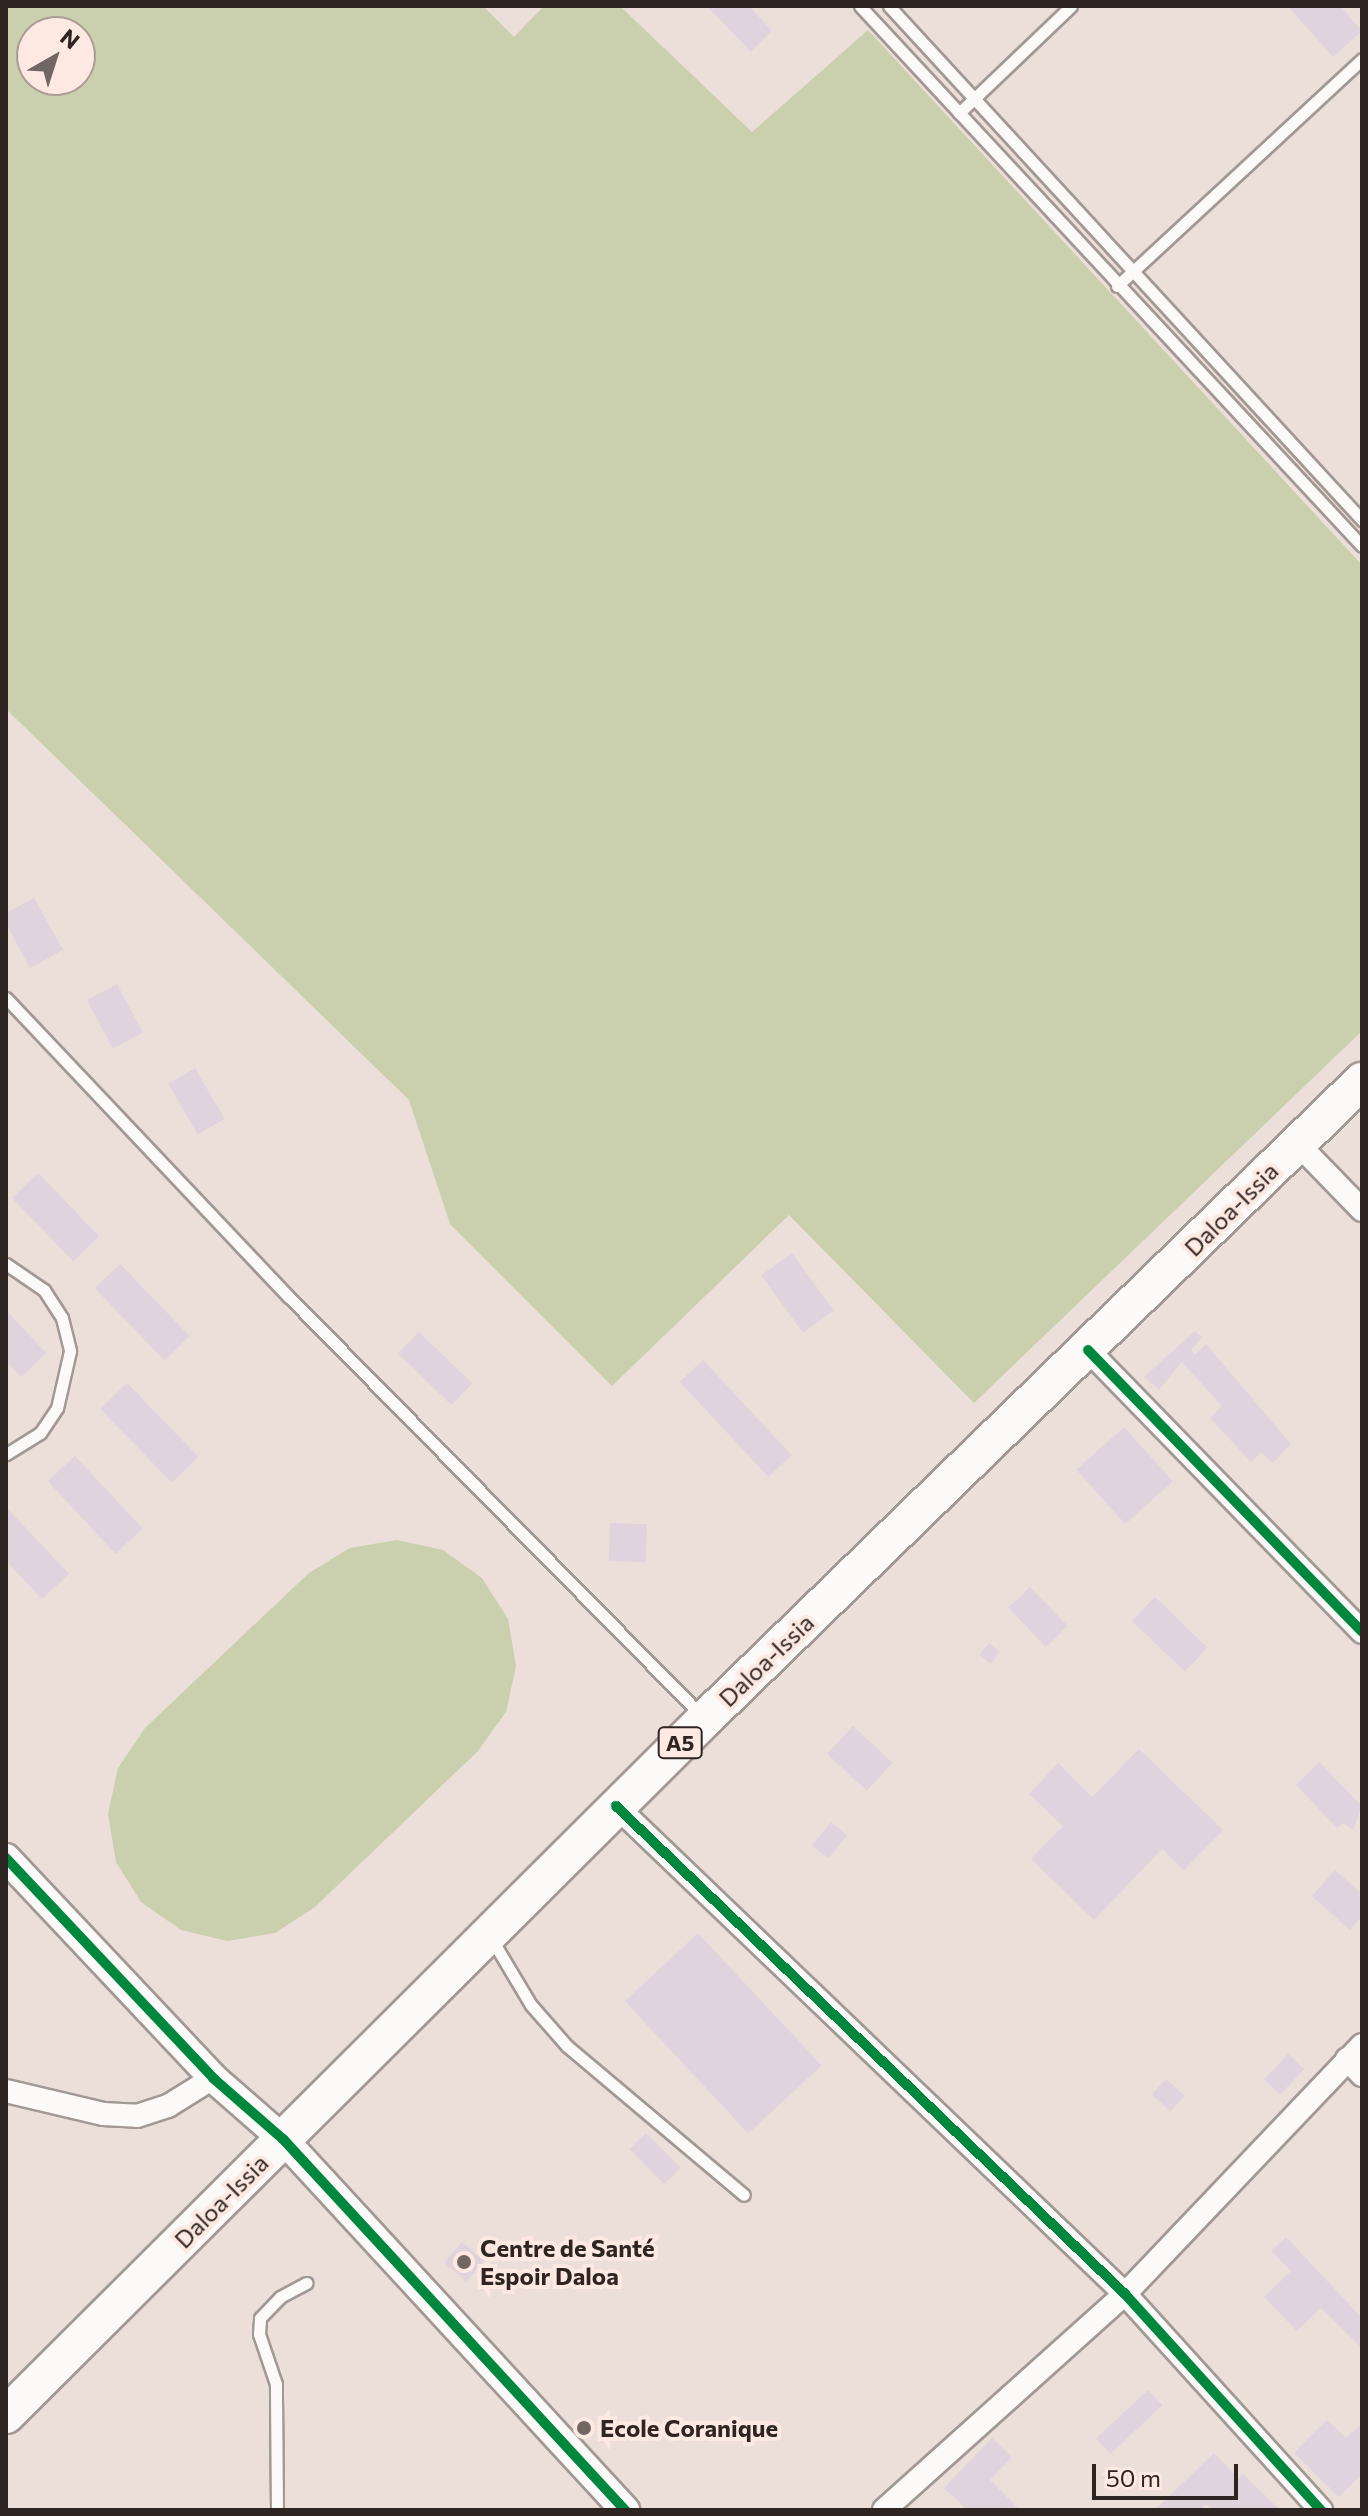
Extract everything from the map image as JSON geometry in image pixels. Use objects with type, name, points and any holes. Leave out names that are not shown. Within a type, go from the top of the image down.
[{"type":"main road","name":"Daloa-Issia","points":[[6,2415],[616,1806],[1362,1081]]},
{"type":"street","points":[[1297,1143],[1362,1210]]},
{"type":"street","points":[[1088,1350],[1362,1632]]},
{"type":"street","points":[[616,1806],[1125,2294],[1321,2510]]},
{"type":"street","points":[[6,1858],[213,2078],[283,2139],[625,2510]]},
{"type":"street","points":[[884,2510],[1125,2294],[1357,2059]]},
{"type":"street","points":[[6,2091],[103,2114],[137,2116],[168,2106],[213,2078]]},
{"type":"lane","points":[[860,6],[1117,286],[1362,546]]},
{"type":"lane","points":[[889,6],[1362,520]]},
{"type":"lane","points":[[959,113],[1071,6]]},
{"type":"lane","points":[[1117,286],[1362,59]]},
{"type":"lane","points":[[6,998],[289,1297],[705,1719]]},
{"type":"lane","points":[[6,1264],[44,1290],[62,1318],[70,1351],[57,1408],[40,1433],[6,1454]]},
{"type":"lane","points":[[488,1934],[531,2005],[567,2046],[744,2195]]},
{"type":"lane","points":[[277,2510],[276,2384],[259,2334],[260,2318],[280,2297],[306,2283]]},
{"type":"green space","points":[[6,6],[483,6],[514,37],[544,6],[620,6],[752,132],[868,30],[1362,565],[1362,1031],[974,1403],[789,1215],[612,1386],[450,1224],[409,1100],[6,709]]},
{"type":"green space","points":[[397,1540],[443,1550],[482,1578],[508,1619],[516,1666],[506,1712],[478,1751],[315,1907],[275,1933],[227,1941],[181,1930],[141,1902],[116,1862],[108,1814],[118,1768],[145,1728],[309,1573],[350,1548]]},
{"type":"building","points":[[707,6],[749,6],[772,31],[751,52]]},
{"type":"building","points":[[1288,6],[1340,6],[1362,31],[1333,57]]},
{"type":"building","points":[[34,898],[63,950],[30,968],[6,924],[6,913]]},
{"type":"building","points":[[117,984],[143,1033],[113,1049],[87,1000]]},
{"type":"building","points":[[195,1068],[224,1119],[198,1135],[168,1084]]},
{"type":"building","points":[[38,1173],[99,1236],[73,1261],[12,1198]]},
{"type":"building","points":[[792,1253],[834,1310],[803,1333],[761,1275]]},
{"type":"building","points":[[120,1264],[189,1336],[164,1360],[95,1288]]},
{"type":"building","points":[[6,1310],[46,1353],[21,1377],[6,1361]]},
{"type":"building","points":[[1195,1331],[1202,1337],[1191,1350],[1195,1354],[1206,1344],[1291,1444],[1273,1463],[1261,1452],[1251,1462],[1210,1418],[1222,1406],[1182,1362],[1159,1390],[1144,1377]]},
{"type":"building","points":[[419,1332],[472,1383],[451,1405],[398,1354]]},
{"type":"building","points":[[703,1360],[792,1455],[768,1477],[680,1382]]},
{"type":"building","points":[[127,1383],[199,1457],[172,1483],[100,1409]]},
{"type":"building","points":[[1124,1427],[1173,1481],[1125,1524],[1076,1470]]},
{"type":"building","points":[[75,1456],[143,1528],[115,1554],[48,1481]]},
{"type":"building","points":[[6,1507],[69,1574],[42,1599],[6,1561]]},
{"type":"building","points":[[610,1523],[647,1524],[646,1562],[609,1561]]},
{"type":"building","points":[[1030,1587],[1068,1626],[1046,1647],[1008,1608]]},
{"type":"building","points":[[1155,1597],[1208,1648],[1185,1671],[1132,1621]]},
{"type":"building","points":[[989,1643],[1000,1652],[990,1663],[980,1655]]},
{"type":"building","points":[[853,1726],[892,1763],[867,1791],[827,1754]]},
{"type":"building","points":[[1139,1749],[1223,1830],[1184,1870],[1162,1849],[1094,1920],[1031,1859],[1063,1826],[1029,1794],[1058,1763],[1092,1797]]},
{"type":"building","points":[[1319,1762],[1362,1806],[1353,1830],[1343,1823],[1337,1828],[1296,1785]]},
{"type":"building","points":[[831,1822],[847,1835],[828,1859],[812,1845]]},
{"type":"building","points":[[1335,1870],[1362,1894],[1362,1916],[1350,1930],[1312,1896]]},
{"type":"building","points":[[698,1933],[821,2065],[748,2134],[625,2001]]},
{"type":"building","points":[[1288,2054],[1304,2069],[1280,2095],[1264,2080]]},
{"type":"building","points":[[1166,2079],[1185,2096],[1171,2111],[1152,2095]]},
{"type":"building","points":[[646,2133],[681,2168],[664,2184],[630,2149]]},
{"type":"building","points":[[1286,2237],[1362,2318],[1362,2348],[1321,2308],[1297,2331],[1264,2297],[1291,2271],[1271,2251]]},
{"type":"building","name":"Centre de Santé Espoir Daloa","points":[[462,2242],[484,2261],[466,2281],[444,2262]]},
{"type":"building","points":[[1148,2390],[1162,2405],[1110,2454],[1096,2438]]},
{"type":"building","points":[[1327,2420],[1346,2438],[1362,2423],[1362,2474],[1339,2497],[1294,2453]]},
{"type":"building","points":[[992,2438],[1012,2457],[990,2480],[1020,2510],[967,2510],[944,2488]]},
{"type":"building","points":[[1214,2453],[1239,2479],[1243,2474],[1280,2510],[1212,2510],[1206,2504],[1200,2510],[1155,2510]]},
{"type":"cycle path","points":[[1088,1350],[1362,1632]]},
{"type":"cycle path","points":[[616,1806],[1125,2294],[1321,2510]]},
{"type":"cycle path","points":[[6,1858],[213,2078],[283,2139],[625,2510]]},
{"type":"place","name":"Centre de Santé Espoir Daloa","points":[[464,2262]]},
{"type":"place","name":"Ecole Coranique","points":[[584,2428]]}]
